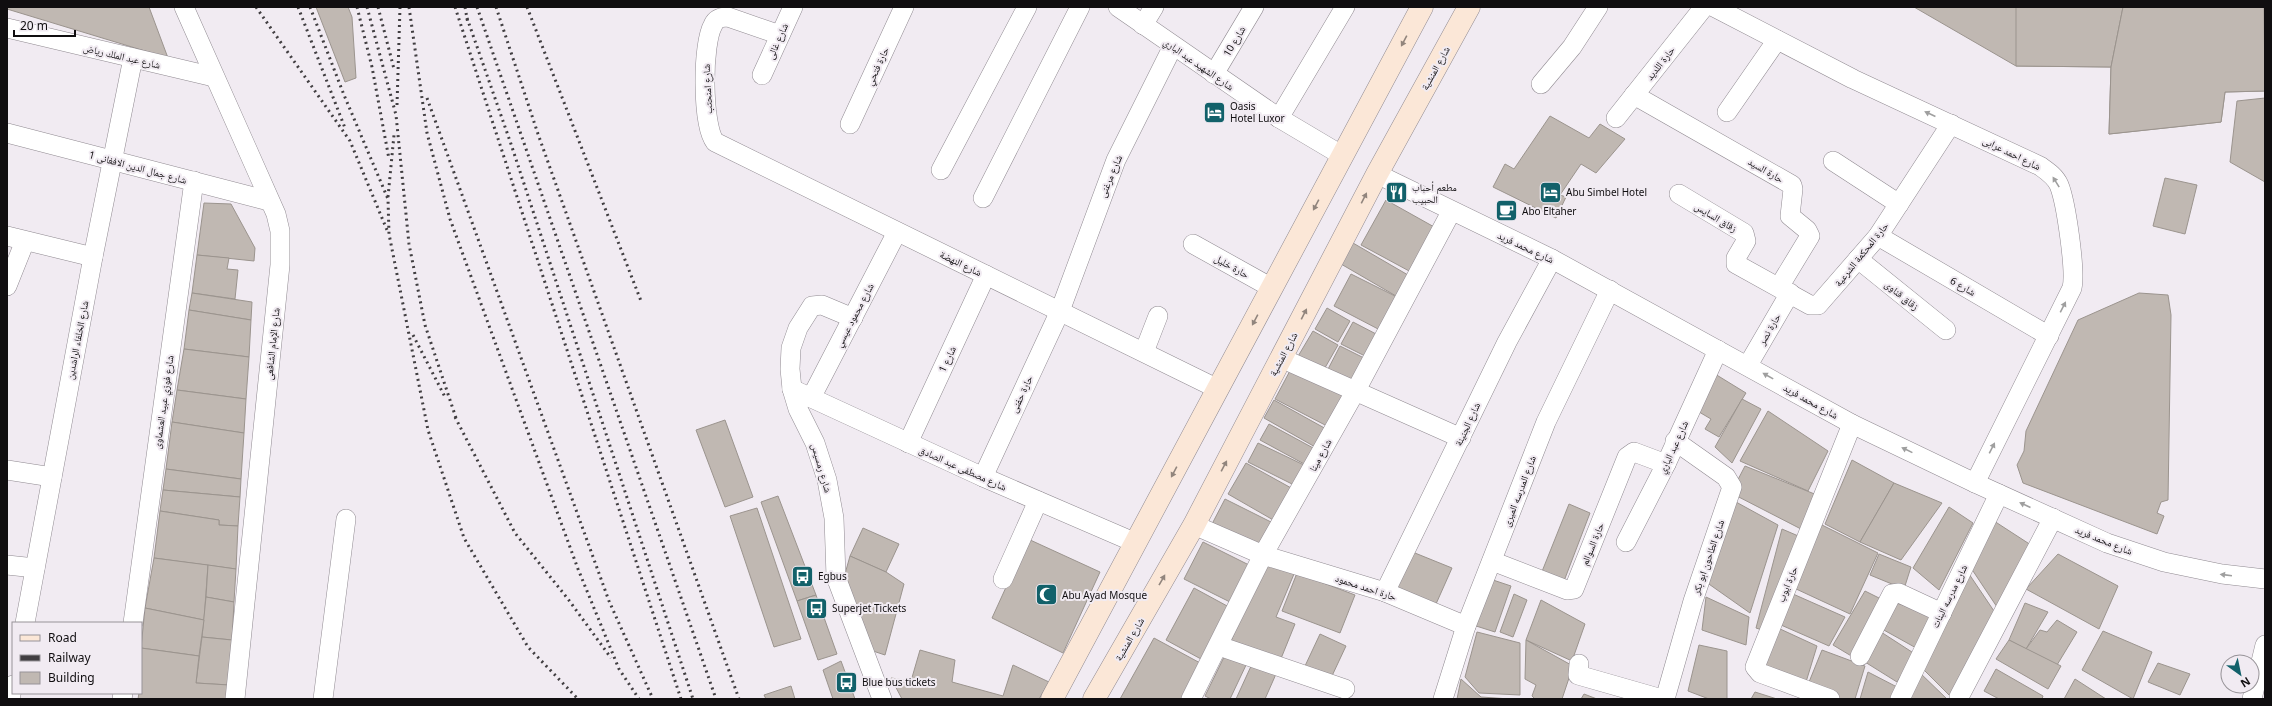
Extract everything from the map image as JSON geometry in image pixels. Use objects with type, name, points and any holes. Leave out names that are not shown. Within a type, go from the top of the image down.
[{"type":"main road","points":[[1052,699],[1422,7]]},
{"type":"main road","name":"شارع المنشية","points":[[1094,699],[1194,524],[1377,174],[1469,7]]},
{"type":"street","name":"شارع الإمام الشافعى","points":[[184,7],[276,214],[280,231],[281,248],[235,699]]},
{"type":"street","name":"شارع غالى","points":[[762,75],[793,7]]},
{"type":"street","name":"حارة فتحي","points":[[850,124],[904,7]]},
{"type":"street","points":[[941,170],[1027,7]]},
{"type":"street","points":[[983,198],[1080,7]]},
{"type":"street","name":"شارع الشهيد عبد الباري","points":[[1118,7],[1279,118],[1343,156]]},
{"type":"street","points":[[1143,25],[1154,7]]},
{"type":"street","name":"شارع 10","points":[[1214,74],[1254,7]]},
{"type":"street","points":[[1279,118],[1345,7]]},
{"type":"street","points":[[1541,84],[1572,47],[1598,7]]},
{"type":"street","name":"حارة اللديد","points":[[1616,118],[1704,7]]},
{"type":"street","name":"شارع احمد عرابى","points":[[1714,7],[1852,79],[2040,166],[2051,173],[2059,184],[2063,196],[2074,278],[2072,288],[1975,483]]},
{"type":"street","name":"شارع امنحتب","points":[[710,131],[705,66],[712,25],[722,17],[728,17],[780,35]]},
{"type":"street","name":"شارع عبد الملك رياض","points":[[7,28],[214,77]]},
{"type":"street","points":[[1727,112],[1777,40]]},
{"type":"street","name":"شارع مرغنى","points":[[1060,311],[1116,160],[1173,46]]},
{"type":"street","name":"شارع الخلفاء الراشدين","points":[[24,622],[93,257],[133,58]]},
{"type":"street","name":"حارة السيد","points":[[1634,95],[1792,185],[1794,188],[1790,216],[1807,230],[1810,236],[1784,290]]},
{"type":"street","name":"حارة المحكمة الشرعية","points":[[1784,290],[1810,305],[1818,305],[1878,236],[1951,124]]},
{"type":"street","name":"شارع النهضة","points":[[710,131],[711,138],[720,146],[1218,389]]},
{"type":"street","name":"شارع جمال الدين الافغانى 1","points":[[7,133],[269,201]]},
{"type":"street","points":[[1833,161],[1899,204]]},
{"type":"street","name":"شارع محمد فريد","points":[[1377,174],[1451,212],[1552,259],[1748,365],[1852,424],[1999,494],[2107,542],[2164,562],[2222,574],[2265,579]]},
{"type":"street","name":"شارع فوزي عبيد العشماوى","points":[[133,622],[194,182]]},
{"type":"street","name":"زقاق السايس","points":[[1678,194],[1744,234],[1746,241],[1736,258],[1736,264],[1784,290]]},
{"type":"street","name":"شارع مينا","points":[[1191,699],[1219,646],[1263,555],[1355,392],[1451,212]]},
{"type":"street","name":"شارع محمود عيسي","points":[[811,398],[897,232]]},
{"type":"street","name":"شارع 6","points":[[1878,236],[2049,336]]},
{"type":"street","points":[[7,286],[16,238],[93,257]]},
{"type":"street","name":"حارة خليل","points":[[1192,244],[1272,288]]},
{"type":"street","name":"شارع الجنينة","points":[[1385,592],[1507,342],[1552,259]]},
{"type":"street","name":"زقاق قناوى","points":[[1858,259],[1946,330]]},
{"type":"street","name":"شارع 1","points":[[908,443],[986,275]]},
{"type":"street","name":"شارع المدرسه الميرى","points":[[1443,699],[1466,626],[1546,422],[1610,290]]},
{"type":"street","name":"حارة نصر","points":[[1748,365],[1784,290]]},
{"type":"street","name":"شارع رمسيس","points":[[853,318],[817,304],[808,310],[798,328],[792,348],[790,369],[792,389],[798,409],[815,443],[827,480],[834,518],[836,577],[882,699]]},
{"type":"street","name":"حارة حفنى","points":[[983,477],[1060,311]]},
{"type":"street","points":[[1144,352],[1158,316]]},
{"type":"street","name":"شارع عبد الباري","points":[[1626,542],[1666,464],[1675,441],[1718,350]]},
{"type":"street","points":[[1281,358],[1461,438]]},
{"type":"street","name":"شارع مصطفى عبد الصادق","points":[[792,389],[983,477],[1136,543]]},
{"type":"street","name":"حارة ايوب","points":[[1830,699],[1760,673],[1755,667],[1852,424]]},
{"type":"street","name":"شارع الطاحون ابو بكر","points":[[1663,699],[1693,601],[1732,487],[1726,477],[1675,441]]},
{"type":"street","name":"حارة السوالم","points":[[1492,561],[1567,590],[1574,589],[1627,457],[1634,452],[1666,464]]},
{"type":"street","points":[[7,470],[52,477]]},
{"type":"street","name":"شارع مدرسه البنات","points":[[1900,699],[1999,494]]},
{"type":"street","points":[[1003,579],[1038,501]]},
{"type":"street","points":[[1959,697],[2053,518]]},
{"type":"street","points":[[323,699],[346,519]]},
{"type":"street","name":"حارة احمد محمود","points":[[1194,524],[1263,555],[1385,592],[1466,626]]},
{"type":"street","points":[[7,565],[35,568]]},
{"type":"street","points":[[1860,656],[1892,594],[1899,593],[1942,612]]},
{"type":"street","points":[[2252,699],[2265,645]]},
{"type":"street","points":[[1219,646],[1345,689]]},
{"type":"street","points":[[1579,664],[1578,675],[1663,699]]},
{"type":"building","points":[[7,7],[149,7],[168,58],[7,9]]},
{"type":"building","points":[[316,7],[348,7],[352,17],[356,78],[345,82]]},
{"type":"building","points":[[1914,7],[2264,7],[2265,91],[2225,92],[2221,122],[2109,134],[2111,67],[2016,66]]},
{"type":"building","points":[[2016,7],[2123,7],[2111,67],[2016,66]]},
{"type":"building","points":[[2123,7],[2264,7],[2265,91],[2225,92],[2221,122],[2109,134],[2111,67]]},
{"type":"building","points":[[2265,98],[2265,182],[2230,162],[2237,101]]},
{"type":"building","points":[[1550,116],[1589,138],[1600,124],[1625,139],[1596,173],[1581,164],[1560,195],[1566,197],[1556,218],[1493,187],[1505,164],[1514,169]]},
{"type":"building","points":[[2165,178],[2197,185],[2185,234],[2153,226]]},
{"type":"building","points":[[1386,200],[1436,228],[1411,272],[1361,245]]},
{"type":"building","points":[[204,203],[231,204],[255,248],[254,261],[197,255]]},
{"type":"building","points":[[1353,243],[1408,275],[1396,296],[1341,264]]},
{"type":"building","points":[[197,255],[229,258],[227,269],[238,270],[235,299],[192,293]]},
{"type":"building","points":[[1351,274],[1397,297],[1380,330],[1334,306]]},
{"type":"building","points":[[192,293],[252,302],[251,320],[189,310]]},
{"type":"building","points":[[2139,293],[2168,295],[2171,315],[2168,500],[2161,502],[2157,513],[2164,516],[2157,534],[2023,483],[2017,465],[2024,451],[2026,431],[2078,320]]},
{"type":"building","points":[[1327,308],[1350,321],[1338,342],[1315,329]]},
{"type":"building","points":[[189,310],[251,320],[249,357],[184,349]]},
{"type":"building","points":[[1353,322],[1378,335],[1367,357],[1341,344]]},
{"type":"building","points":[[1313,331],[1338,345],[1322,373],[1297,358]]},
{"type":"building","points":[[1340,346],[1366,359],[1352,386],[1326,373]]},
{"type":"building","points":[[184,349],[249,357],[246,399],[177,390]]},
{"type":"building","points":[[1292,367],[1344,394],[1327,426],[1275,399]]},
{"type":"building","points":[[1715,374],[1746,393],[1719,437],[1705,429],[1711,419],[1694,409]]},
{"type":"building","points":[[177,390],[246,399],[244,433],[172,422]]},
{"type":"building","points":[[1742,399],[1761,409],[1732,463],[1715,447]]},
{"type":"building","points":[[1274,400],[1328,430],[1317,448],[1264,418]]},
{"type":"building","points":[[1768,411],[1828,451],[1808,491],[1740,461]]},
{"type":"building","points":[[725,420],[753,497],[725,507],[696,430]]},
{"type":"building","points":[[172,422],[244,433],[241,479],[166,469]]},
{"type":"building","points":[[1269,424],[1315,449],[1306,465],[1260,440]]},
{"type":"building","points":[[1258,443],[1304,465],[1294,485],[1248,462]]},
{"type":"building","points":[[1852,460],[1894,483],[1860,542],[1825,524]]},
{"type":"building","points":[[1246,463],[1293,489],[1275,521],[1228,494]]},
{"type":"building","points":[[1745,466],[1817,495],[1801,529],[1731,493]]},
{"type":"building","points":[[166,469],[241,479],[240,497],[163,490]]},
{"type":"building","points":[[1894,483],[1942,503],[1901,560],[1860,542]]},
{"type":"building","points":[[163,490],[240,497],[238,526],[219,525],[219,520],[160,511]]},
{"type":"building","points":[[778,496],[816,595],[797,601],[761,502]]},
{"type":"building","points":[[1225,499],[1275,524],[1262,549],[1212,524]]},
{"type":"building","points":[[1736,502],[1778,525],[1750,613],[1706,582]]},
{"type":"building","points":[[1569,504],[1590,513],[1564,581],[1541,574]]},
{"type":"building","points":[[1949,507],[1973,523],[1939,590],[1913,568]]},
{"type":"building","points":[[757,508],[801,639],[774,647],[730,516]]},
{"type":"building","points":[[160,511],[219,520],[219,525],[238,526],[236,569],[154,558]]},
{"type":"building","points":[[1994,521],[2031,545],[1997,607],[1971,568]]},
{"type":"building","points":[[1818,523],[1878,553],[1850,614],[1794,588]]},
{"type":"building","points":[[863,528],[899,544],[886,572],[850,556]]},
{"type":"building","points":[[1782,529],[1803,538],[1765,631],[1756,628]]},
{"type":"building","name":"Abu Ayad Mosque","points":[[1028,539],[1100,572],[1063,653],[992,618]]},
{"type":"building","points":[[1203,542],[1249,565],[1230,602],[1184,579]]},
{"type":"building","points":[[1410,551],[1452,568],[1436,604],[1394,586]]},
{"type":"building","points":[[1879,554],[1911,567],[1904,589],[1870,575]]},
{"type":"building","points":[[2058,554],[2118,586],[2099,629],[2026,589]]},
{"type":"building","points":[[850,556],[886,572],[904,584],[885,655],[873,651],[843,581]]},
{"type":"building","points":[[154,558],[208,565],[204,620],[145,608]]},
{"type":"building","points":[[1264,562],[1294,574],[1276,617],[1295,624],[1280,661],[1231,641]]},
{"type":"building","points":[[208,565],[236,569],[234,602],[206,597]]},
{"type":"building","points":[[1967,571],[1996,614],[1951,697],[1922,668]]},
{"type":"building","points":[[1297,573],[1355,595],[1340,633],[1282,611]]},
{"type":"building","points":[[1490,579],[1511,586],[1495,632],[1473,625]]},
{"type":"building","points":[[1194,588],[1229,607],[1201,659],[1166,640]]},
{"type":"building","points":[[1865,591],[1883,600],[1853,657],[1833,645]]},
{"type":"building","points":[[1514,594],[1527,600],[1513,637],[1500,632]]},
{"type":"building","points":[[1793,594],[1845,617],[1829,646],[1781,625]]},
{"type":"building","points":[[816,595],[837,654],[818,660],[797,601]]},
{"type":"building","points":[[206,597],[234,602],[232,640],[202,637]]},
{"type":"building","points":[[1706,597],[1749,617],[1746,645],[1702,630]]},
{"type":"building","points":[[1541,600],[1585,624],[1572,661],[1526,640]]},
{"type":"building","points":[[1893,602],[1935,615],[1918,649],[1882,629]]},
{"type":"building","points":[[2025,603],[2048,612],[2026,649],[2009,640]]},
{"type":"building","points":[[145,608],[204,620],[199,656],[142,648]]},
{"type":"building","points":[[2057,620],[2077,632],[2057,665],[2026,649],[2040,630],[2047,632]]},
{"type":"building","points":[[1778,628],[1817,646],[1806,682],[1760,667]]},
{"type":"building","points":[[2103,631],[2152,652],[2133,699],[2082,670]]},
{"type":"building","points":[[1477,632],[1520,643],[1520,695],[1479,693],[1465,677]]},
{"type":"building","points":[[1881,632],[1915,654],[1897,682],[1865,662]]},
{"type":"building","points":[[1320,634],[1346,646],[1331,678],[1305,666]]},
{"type":"building","points":[[202,637],[232,640],[229,685],[196,683]]},
{"type":"building","points":[[1154,638],[1202,664],[1183,699],[1120,699]]},
{"type":"building","points":[[1526,640],[1573,666],[1562,699],[1535,699],[1532,696],[1536,685],[1525,679]]},
{"type":"building","points":[[2009,640],[2061,666],[2048,689],[1996,659]]},
{"type":"building","points":[[1699,645],[1727,651],[1727,699],[1709,699],[1688,691]]},
{"type":"building","points":[[142,648],[199,656],[196,683],[229,685],[228,699],[138,699],[139,694],[142,694]]},
{"type":"building","points":[[920,650],[955,660],[952,682],[1003,696],[1013,665],[1049,682],[1039,699],[902,699],[891,678],[911,681]]},
{"type":"building","points":[[1822,650],[1865,666],[1855,699],[1838,699],[1807,687]]},
{"type":"building","points":[[1226,653],[1247,663],[1230,699],[1211,699],[1205,696]]},
{"type":"building","points":[[841,661],[855,699],[833,699],[823,670]]},
{"type":"building","points":[[2158,663],[2190,674],[2180,695],[2148,682]]},
{"type":"building","points":[[1252,664],[1276,674],[1265,699],[1236,699]]},
{"type":"building","points":[[1996,669],[2043,696],[2042,699],[1999,699],[1984,691]]},
{"type":"building","points":[[1918,671],[1947,699],[1905,699]]},
{"type":"building","points":[[1868,672],[1897,687],[1892,699],[1860,699]]},
{"type":"building","points":[[1461,679],[1481,697],[1510,699],[1457,699]]},
{"type":"building","points":[[2075,679],[2106,699],[2064,699]]},
{"type":"building","points":[[791,686],[795,699],[766,699],[764,695]]},
{"type":"building","points":[[1755,692],[1777,699],[1751,699]]},
{"type":"building","points":[[1584,694],[1597,699],[1581,699]]},
{"type":"railway","points":[[256,7],[350,141],[387,230]]},
{"type":"railway","points":[[298,7],[345,128]]},
{"type":"railway","points":[[310,7],[344,95],[388,199],[389,234],[428,430],[464,538],[528,647],[578,699]]},
{"type":"railway","points":[[357,7],[372,67],[389,159]]},
{"type":"railway","points":[[367,7],[396,115],[409,244],[425,325],[457,421]]},
{"type":"railway","points":[[378,7],[394,69]]},
{"type":"railway","points":[[397,105],[400,7]]},
{"type":"railway","points":[[409,7],[427,133],[450,219],[578,569],[619,669],[639,699]]},
{"type":"railway","points":[[455,7],[681,699]]},
{"type":"railway","points":[[465,7],[468,24]]},
{"type":"railway","points":[[477,7],[716,699]]},
{"type":"railway","points":[[496,7],[538,134],[739,699]]},
{"type":"railway","points":[[527,7],[641,301]]},
{"type":"railway","points":[[467,18],[511,144],[693,699]]},
{"type":"railway","points":[[427,98],[609,601],[653,699]]},
{"type":"railway","points":[[388,197],[394,135]]},
{"type":"railway","points":[[413,335],[445,397]]},
{"type":"railway","points":[[455,417],[515,533],[568,599],[611,658]]},
{"type":"place","name":"Oasis Hotel Luxor","points":[[1215,112]]},
{"type":"place","name":"Abu Simbel Hotel","points":[[1551,192]]},
{"type":"place","name":"مطعم أحباب الحبيب","points":[[1397,193]]},
{"type":"place","name":"Abo Eltaher","points":[[1506,211]]},
{"type":"place","name":"Egbus","points":[[803,576]]},
{"type":"place","name":"Abu Ayad Mosque","points":[[1046,595]]},
{"type":"place","name":"Superjet Tickets","points":[[817,608]]},
{"type":"place","name":"Blue bus tickets","points":[[846,682]]}]
